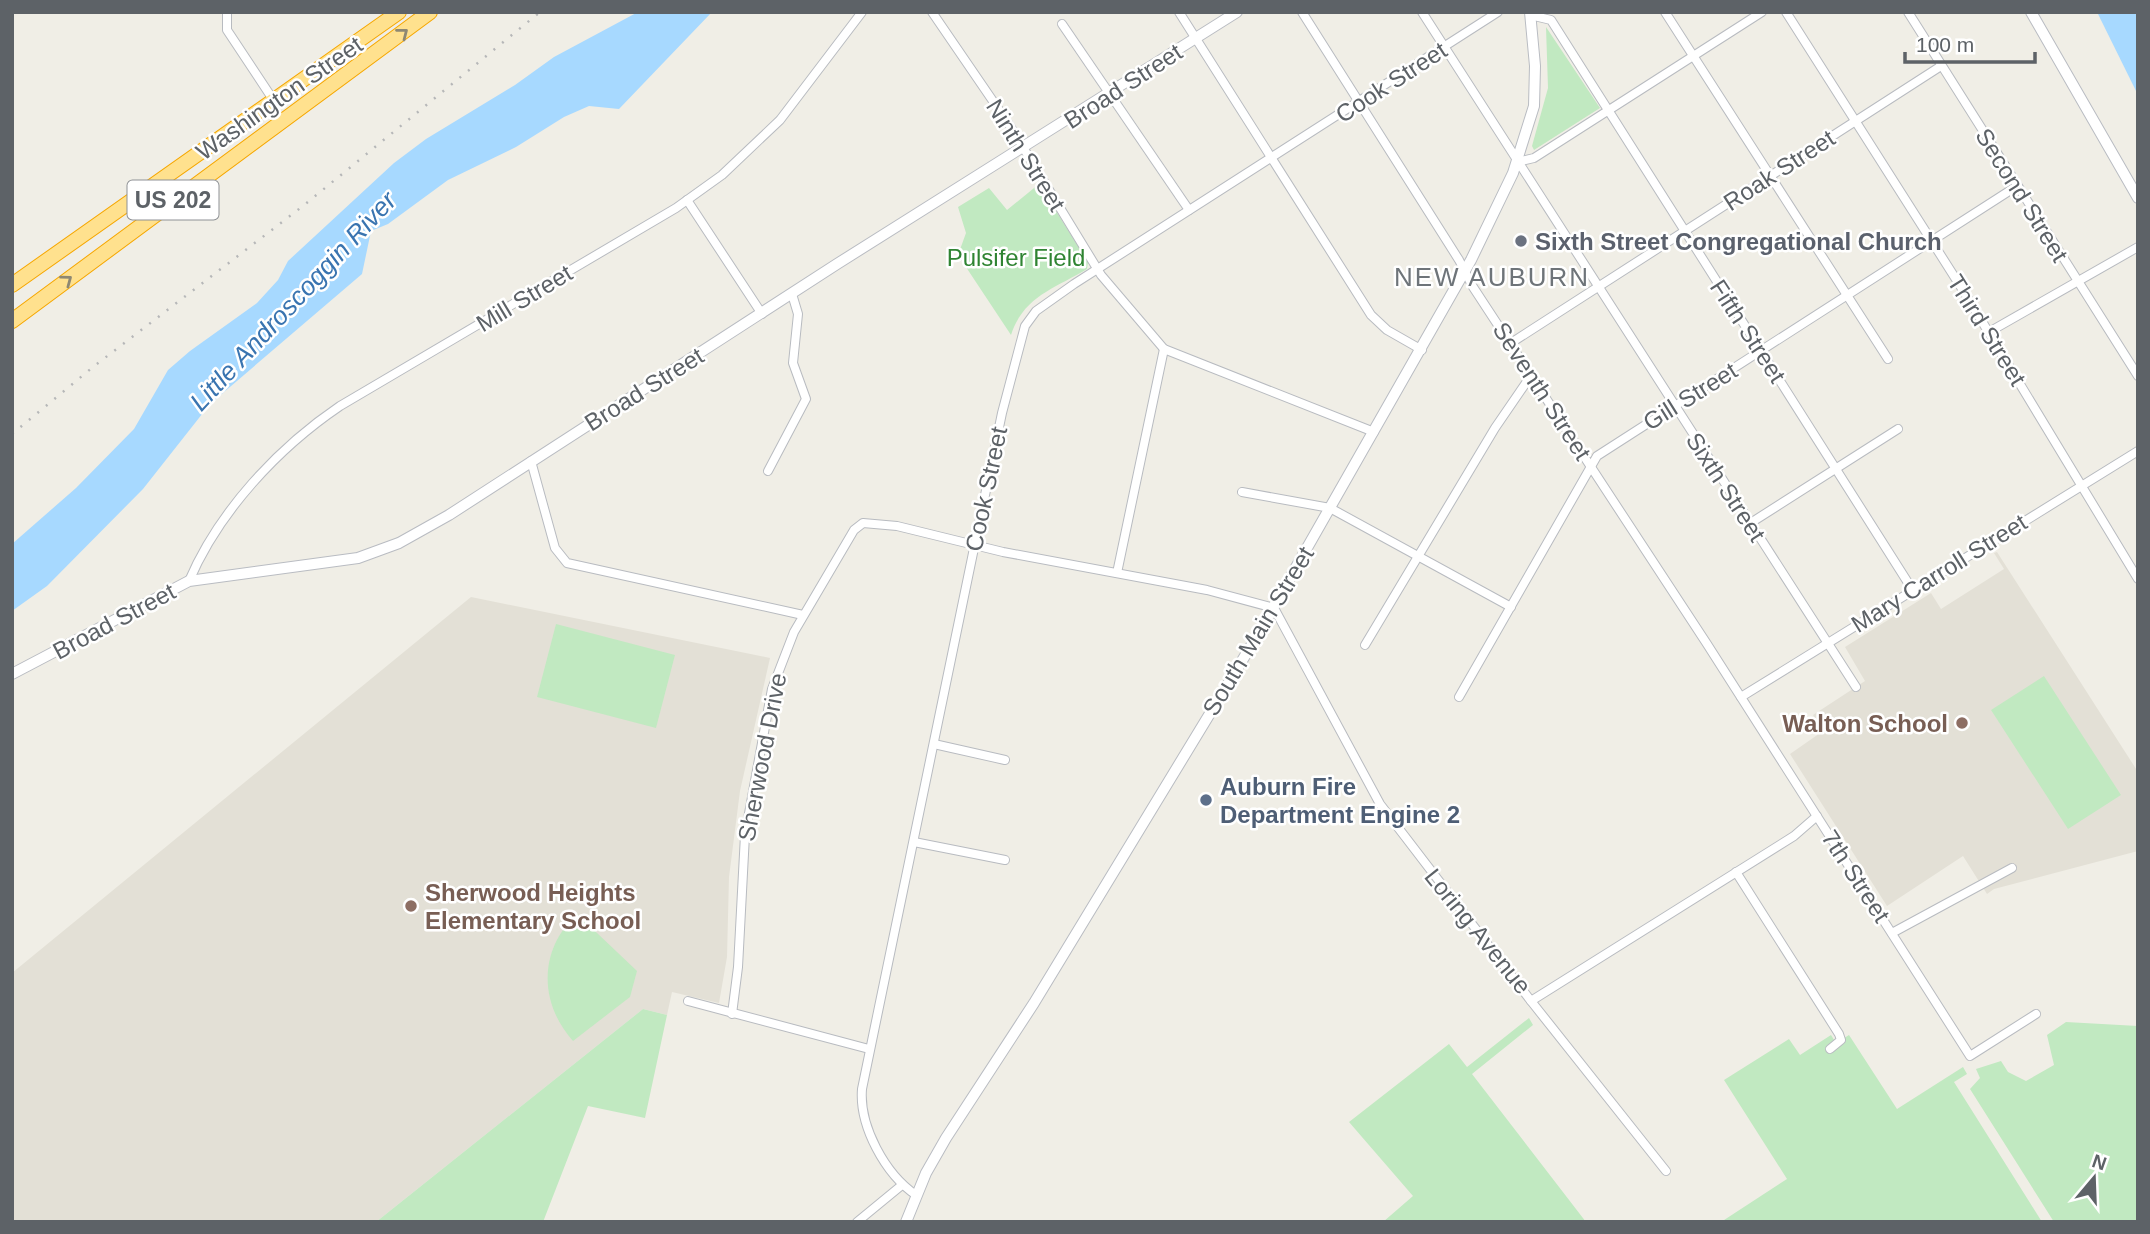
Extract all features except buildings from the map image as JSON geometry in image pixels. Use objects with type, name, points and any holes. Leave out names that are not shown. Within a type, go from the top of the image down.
[{"type":"highway","name":"Washington Street","points":[[15,281],[399,12]]},
{"type":"highway","name":"US 202","points":[[12,321],[430,12]]},
{"type":"street","points":[[227,12],[227,30],[274,101]]},
{"type":"street","name":"Mill Street","points":[[189,581],[204,549],[240,499],[286,449],[326,416],[687,200],[743,158],[780,120],[862,12]]},
{"type":"street","name":"Ninth Street","points":[[932,12],[1024,149],[1097,269],[1164,349],[1374,432]]},
{"type":"street","points":[[1179,12],[1371,315],[1387,330],[1422,351]]},
{"type":"street","name":"Broad Street","points":[[12,674],[189,581],[358,558],[387,548],[449,514],[1237,12]]},
{"type":"street","name":"Seventh Street","points":[[1302,12],[1511,343],[1741,697]]},
{"type":"street","name":"Sixth Street","points":[[1422,12],[1856,687]]},
{"type":"street","name":"Cook Street","points":[[916,1195],[902,1185],[869,1132],[862,1114],[862,1089],[1010,379],[1025,326],[1041,307],[1097,269],[1498,12]]},
{"type":"street","points":[[1665,12],[1888,359]]},
{"type":"street","points":[[1517,162],[1534,158],[1762,12]]},
{"type":"street","name":"Third Street","points":[[1786,12],[1989,332],[2138,579]]},
{"type":"street","name":"Second Street","points":[[1908,12],[2138,376]]},
{"type":"street","points":[[2031,12],[2138,198]]},
{"type":"street","name":"Fifth Street","points":[[1530,14],[1551,20],[1912,589]]},
{"type":"street","name":"South Main Street","points":[[906,1222],[916,1195],[946,1138],[1034,1003],[1274,608],[1465,271],[1517,162],[1529,127],[1536,90],[1530,14]]},
{"type":"street","points":[[1062,24],[1189,210]]},
{"type":"street","name":"Roak Street","points":[[1511,343],[1597,285],[1856,123],[1941,66]]},
{"type":"street","name":"Gill Street","points":[[1459,697],[1593,460],[1601,452],[2017,186]]},
{"type":"street","points":[[687,200],[762,314]]},
{"type":"street","points":[[1989,332],[2138,247]]},
{"type":"street","points":[[768,471],[806,399],[793,363],[798,314],[792,294]]},
{"type":"street","points":[[1117,573],[1164,349]]},
{"type":"street","points":[[1365,645],[1494,428],[1532,374]]},
{"type":"street","points":[[1749,524],[1898,429]]},
{"type":"street","name":"Mary Carroll Street","points":[[1741,697],[2138,451]]},
{"type":"street","points":[[531,461],[555,548],[567,563],[803,615]]},
{"type":"street","points":[[1242,492],[1330,508],[1511,607]]},
{"type":"street","name":"Sherwood Drive","points":[[732,1014],[738,967],[745,835],[777,671],[803,615],[854,530],[863,523],[886,524],[975,545]]},
{"type":"street","points":[[975,545],[1218,593],[1274,608]]},
{"type":"street","name":"Loring Avenue","points":[[1274,608],[1380,804],[1531,1001],[1794,836],[1817,816]]},
{"type":"street","name":"7th Street","points":[[1741,697],[1970,1055],[2036,1014]]},
{"type":"street","points":[[934,744],[1005,760]]},
{"type":"street","points":[[914,842],[1004,860]]},
{"type":"street","points":[[1892,933],[2012,868]]},
{"type":"street","points":[[1736,872],[1839,1034],[1841,1040],[1830,1049]]},
{"type":"street","points":[[688,1001],[869,1049]]},
{"type":"street","points":[[1531,1001],[1666,1171]]},
{"type":"street","points":[[857,1222],[902,1185]]},
{"type":"shaded area","name":"Walton School","points":[[1997,552],[2138,772],[2138,851],[1994,889],[1987,894],[1963,856],[1887,906],[1790,754],[1823,731],[1813,715],[1865,681],[1845,647],[1931,593],[1941,609],[2004,569],[1994,553]]},
{"type":"shaded area","name":"Sherwood Heights Elementary School","points":[[471,597],[770,658],[740,791],[729,877],[727,957],[719,1003],[672,992],[667,1015],[643,1009],[376,1222],[14,1222],[12,973]]},
{"type":"green space","points":[[1546,27],[1600,108],[1534,150],[1532,146],[1548,88]]},
{"type":"green space","name":"Pulsifer Field","points":[[1039,184],[1088,262],[1087,269],[1032,302],[1011,335],[958,255],[966,233],[958,207],[989,188],[1007,210]]},
{"type":"green space","points":[[556,624],[675,655],[656,728],[537,697]]},
{"type":"green space","points":[[2044,676],[2121,795],[2068,829],[1991,710]]},
{"type":"green space","points":[[577,914],[637,971],[630,997],[573,1041],[554,1010],[548,977],[555,944],[564,928]]},
{"type":"green space","points":[[643,1009],[667,1015],[645,1118],[588,1106],[543,1222],[376,1222]]},
{"type":"green space","points":[[1529,1018],[1533,1025],[1472,1074],[1586,1222],[1383,1222],[1413,1196],[1349,1122],[1449,1044],[1467,1067]]},
{"type":"green space","points":[[2066,1022],[2138,1026],[2136,1222],[2054,1222],[1970,1089],[1980,1078],[1976,1069],[2001,1061],[2008,1072],[2026,1081],[2054,1065],[2047,1035]]},
{"type":"green space","points":[[1831,1035],[1836,1043],[1849,1035],[1897,1109],[1963,1067],[1967,1074],[1954,1082],[2042,1222],[1721,1222],[1787,1179],[1724,1080],[1789,1039],[1800,1055]]},
{"type":"water","name":"Little Androscoggin River","points":[[638,12],[712,12],[619,109],[589,106],[564,117],[516,147],[448,180],[388,224],[371,231],[362,274],[210,404],[143,489],[47,586],[12,611],[12,544],[76,488],[134,429],[168,370],[257,303],[278,280],[288,261],[394,163],[426,139],[515,85],[554,57]]},
{"type":"water","points":[[2097,12],[2138,12],[2138,95]]},
{"type":"railway","points":[[12,434],[93,367],[303,206],[540,12]]},
{"type":"place","name":"Sixth Street Congregational Church","points":[[1521,241]]},
{"type":"place","name":"Walton School","points":[[1962,723]]},
{"type":"place","name":"Auburn Fire Department Engine 2","points":[[1206,800]]},
{"type":"place","name":"Sherwood Heights Elementary School","points":[[411,906]]},
{"type":"district","name":"NEW AUBURN","points":[[1492,277]]}]
